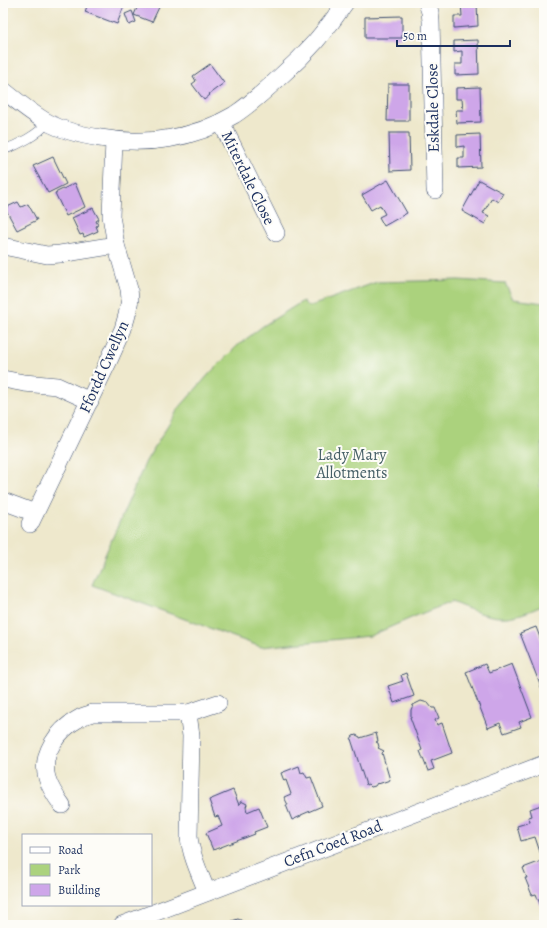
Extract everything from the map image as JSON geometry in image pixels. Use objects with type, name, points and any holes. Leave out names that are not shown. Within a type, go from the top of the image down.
[{"type":"street","points":[[3,90],[36,115],[48,122],[75,132],[131,142],[179,137],[221,122],[248,105],[296,63],[327,28],[345,3]]},
{"type":"street","name":"Eskdale Close","points":[[427,3],[431,21],[435,190]]},
{"type":"street","name":"Miterdale Close","points":[[221,122],[276,233]]},
{"type":"street","name":"Ffordd Cwellyn","points":[[3,501],[32,518],[90,401],[123,329],[130,299],[129,289],[116,246],[111,208],[114,140]]},
{"type":"street","points":[[3,246],[40,253],[60,254],[116,246]]},
{"type":"street","points":[[3,379],[24,383],[56,386],[90,401]]},
{"type":"street","points":[[62,805],[54,793],[47,777],[46,761],[51,744],[62,729],[78,718],[92,713],[188,713],[218,703]]},
{"type":"street","points":[[188,713],[191,736],[189,837],[197,868],[207,892]]},
{"type":"street","name":"Cefn Coed Road","points":[[122,925],[544,764]]},
{"type":"lane","points":[[3,150],[13,147],[43,129],[48,122]]},
{"type":"green space","name":"Lady Mary Allotments","points":[[458,280],[505,283],[513,299],[544,303],[544,429],[540,469],[540,488],[544,494],[544,605],[518,615],[498,617],[482,614],[451,602],[370,636],[261,647],[92,585],[146,461],[179,408],[210,373],[237,346],[263,326],[303,301],[308,307],[377,282]]},
{"type":"building","points":[[88,3],[115,3],[124,6],[117,24],[85,12]]},
{"type":"building","points":[[139,3],[161,3],[152,22],[134,15]]},
{"type":"building","points":[[461,3],[477,3],[478,26],[454,28],[454,16],[462,16]]},
{"type":"building","points":[[132,11],[136,22],[129,25],[125,14]]},
{"type":"building","points":[[402,16],[402,38],[365,38],[365,17]]},
{"type":"building","points":[[478,40],[479,74],[455,75],[455,64],[462,64],[462,51],[454,52],[454,41]]},
{"type":"building","points":[[210,64],[224,83],[209,94],[210,95],[204,100],[192,84],[196,81],[193,76]]},
{"type":"building","points":[[388,84],[409,84],[409,121],[387,121]]},
{"type":"building","points":[[480,87],[481,122],[457,123],[456,110],[463,110],[462,99],[456,99],[456,88]]},
{"type":"building","points":[[389,133],[409,133],[410,170],[390,171]]},
{"type":"building","points":[[480,134],[481,167],[458,168],[458,158],[464,158],[464,146],[457,147],[457,135]]},
{"type":"building","points":[[53,157],[66,184],[48,193],[33,166]]},
{"type":"building","points":[[388,180],[407,213],[384,226],[379,217],[385,214],[380,205],[371,210],[362,195]]},
{"type":"building","points":[[479,180],[503,193],[498,202],[492,198],[483,213],[489,216],[485,224],[462,211]]},
{"type":"building","points":[[75,183],[85,207],[66,216],[55,193]]},
{"type":"building","points":[[18,202],[21,207],[28,204],[37,220],[17,230],[5,208]]},
{"type":"building","points":[[93,208],[99,219],[96,221],[98,231],[84,237],[83,234],[80,235],[72,218]]},
{"type":"building","points":[[536,627],[544,648],[544,695],[520,633]]},
{"type":"building","points":[[485,664],[489,673],[512,664],[532,717],[519,722],[521,727],[504,733],[500,723],[488,728],[466,672]]},
{"type":"building","points":[[406,673],[414,696],[394,703],[388,686],[403,681],[401,675]]},
{"type":"building","points":[[421,701],[428,703],[432,708],[435,708],[439,718],[435,720],[437,725],[442,723],[452,753],[431,761],[434,769],[428,771],[420,751],[422,750],[410,717],[413,705]]},
{"type":"building","points":[[376,733],[378,741],[376,742],[378,743],[378,748],[384,751],[382,753],[390,780],[377,783],[375,786],[371,787],[368,784],[366,785],[351,739],[356,735],[360,738]]},
{"type":"building","points":[[299,766],[301,773],[304,772],[307,778],[311,777],[322,806],[292,820],[284,797],[291,794],[286,780],[284,781],[281,773]]},
{"type":"building","points":[[233,790],[239,805],[241,801],[247,804],[247,812],[259,807],[267,827],[254,832],[255,834],[213,850],[206,833],[222,826],[218,816],[215,817],[209,800]]},
{"type":"building","points":[[544,804],[544,854],[541,855],[535,837],[521,841],[517,826],[530,822],[529,817],[532,816],[530,809]]},
{"type":"building","points":[[544,860],[544,908],[542,909],[536,894],[532,895],[525,878],[527,878],[523,868]]},
{"type":"building","points":[[238,919],[242,920],[244,925],[228,925],[232,923],[232,921]]}]
